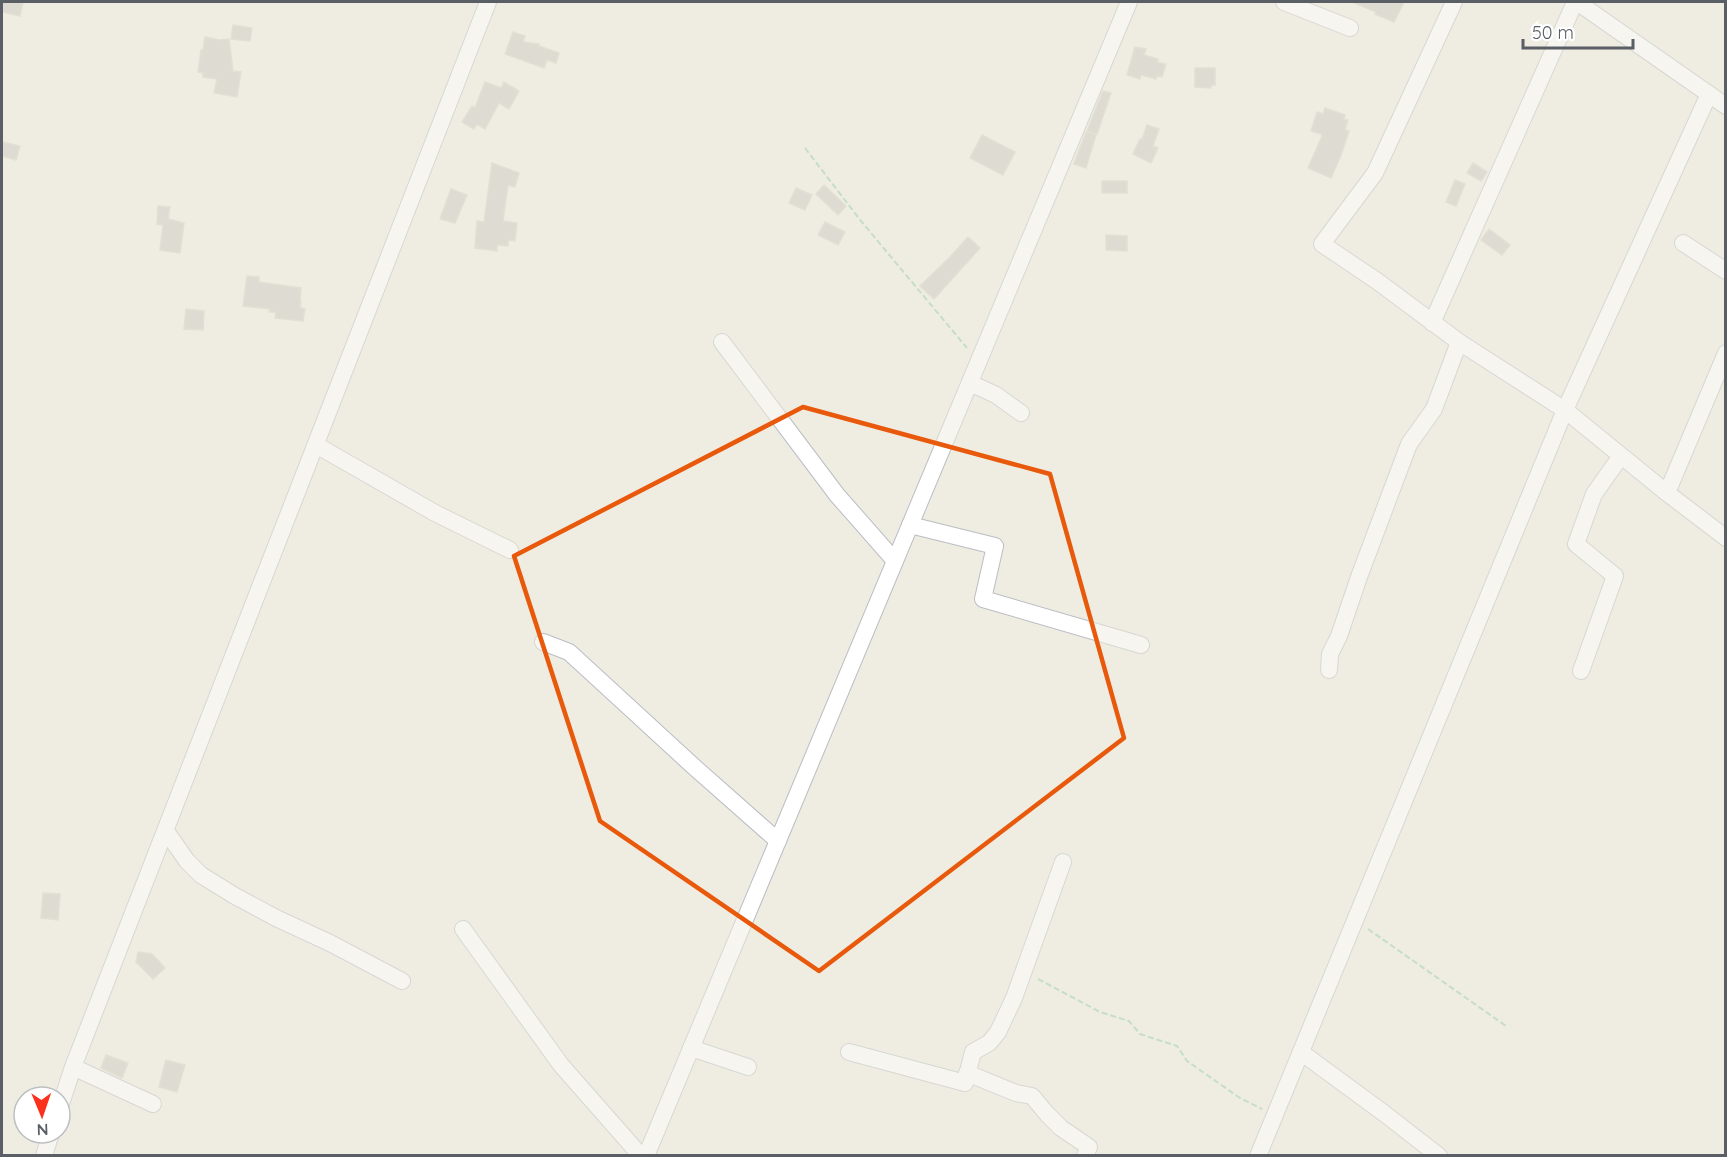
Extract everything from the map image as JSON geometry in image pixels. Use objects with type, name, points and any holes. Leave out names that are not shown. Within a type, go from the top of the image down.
[{"type":"street","points":[[67,1085],[489,2]]},
{"type":"street","points":[[646,1155],[1129,2]]},
{"type":"street","points":[[1284,2],[1350,28]]},
{"type":"street","points":[[1454,2],[1375,173],[1322,244],[1377,281],[1459,342],[1565,411],[1725,538]]},
{"type":"street","points":[[1432,323],[1576,2],[1725,106]]},
{"type":"street","points":[[1258,1155],[1565,411],[1709,94]]},
{"type":"street","points":[[1683,243],[1725,271]]},
{"type":"street","points":[[722,342],[837,495],[895,561]]},
{"type":"street","points":[[1329,670],[1330,654],[1339,636],[1409,444],[1434,409],[1459,342]]},
{"type":"street","points":[[1667,493],[1725,353]]},
{"type":"street","points":[[969,383],[996,395],[1021,413]]},
{"type":"street","points":[[316,445],[435,513],[510,550]]},
{"type":"street","points":[[1581,671],[1615,576],[1576,544],[1594,494],[1621,456]]},
{"type":"street","points":[[910,525],[995,546],[983,599],[1141,645]]},
{"type":"street","points":[[543,642],[568,652],[778,841]]},
{"type":"street","points":[[166,831],[187,861],[201,875],[276,918],[402,981]]},
{"type":"street","points":[[849,1052],[964,1083],[973,1052],[989,1043],[998,1032],[1024,971],[1063,862]]},
{"type":"street","points":[[463,929],[561,1065],[641,1155]]},
{"type":"street","points":[[691,1048],[748,1067]]},
{"type":"street","points":[[1302,1053],[1439,1155]]},
{"type":"street","points":[[73,1067],[153,1104]]},
{"type":"street","points":[[967,1073],[1016,1093],[1032,1096],[1061,1128],[1089,1147],[1085,1155]]},
{"type":"path","points":[[805,147],[861,221],[978,362]]},
{"type":"path","points":[[1356,921],[1506,1026]]},
{"type":"path","points":[[1024,971],[1100,1012],[1129,1021],[1140,1034],[1177,1046],[1186,1061],[1240,1098],[1275,1116]]},
{"type":"highlighted area","points":[[803,407],[1050,474],[1124,738],[819,971],[600,821],[514,556]]},
{"type":"building","points":[[2,2],[23,2],[20,16],[2,12]]},
{"type":"building","points":[[1352,2],[1404,2],[1394,22]]},
{"type":"building","points":[[233,25],[252,28],[250,41],[231,39]]},
{"type":"building","points":[[513,32],[525,36],[523,42],[539,44],[539,46],[559,53],[556,63],[547,60],[544,68],[505,54]]},
{"type":"building","points":[[205,37],[229,39],[233,71],[241,72],[237,97],[214,93],[217,79],[203,77],[203,73],[198,72]]},
{"type":"building","points":[[1135,47],[1146,49],[1144,55],[1166,64],[1162,77],[1157,76],[1156,79],[1141,75],[1140,79],[1127,75]]},
{"type":"building","points":[[1195,68],[1215,68],[1215,85],[1211,85],[1211,88],[1195,87]]},
{"type":"building","points":[[485,82],[501,88],[504,82],[519,91],[509,109],[499,103],[485,129],[477,124],[474,129],[462,122],[472,106],[475,108]]},
{"type":"building","points":[[1103,91],[1111,93],[1097,134],[1087,131]]},
{"type":"building","points":[[1325,108],[1345,115],[1344,119],[1348,120],[1345,130],[1349,131],[1331,178],[1308,168],[1322,136],[1311,131],[1317,112],[1323,114]]},
{"type":"building","points":[[1147,125],[1159,129],[1153,146],[1158,148],[1151,163],[1133,154],[1140,139],[1142,140]]},
{"type":"building","points":[[1086,132],[1096,135],[1086,168],[1074,164]]},
{"type":"building","points":[[982,135],[1015,152],[1003,175],[970,158]]},
{"type":"building","points":[[2,142],[20,146],[16,160],[2,156]]},
{"type":"building","points":[[492,163],[519,173],[515,187],[508,185],[503,221],[517,223],[515,241],[508,240],[508,246],[497,245],[497,251],[475,248],[477,221],[484,222]]},
{"type":"building","points":[[1473,163],[1487,172],[1481,181],[1467,173]]},
{"type":"building","points":[[1455,180],[1465,184],[1456,206],[1446,202]]},
{"type":"building","points":[[1102,181],[1127,181],[1127,193],[1102,193]]},
{"type":"building","points":[[824,185],[846,206],[838,215],[816,194]]},
{"type":"building","points":[[796,188],[812,195],[805,210],[789,203]]},
{"type":"building","points":[[451,189],[467,195],[455,223],[440,219]]},
{"type":"building","points":[[158,206],[170,207],[168,219],[184,223],[180,253],[160,250],[163,225],[157,224]]},
{"type":"building","points":[[825,222],[845,232],[838,245],[818,235]]},
{"type":"building","points":[[1489,229],[1510,245],[1502,255],[1481,240]]},
{"type":"building","points":[[1106,235],[1127,236],[1127,251],[1106,250]]},
{"type":"building","points":[[968,237],[980,248],[934,299],[920,286]]},
{"type":"building","points":[[247,276],[259,277],[259,282],[301,288],[300,308],[305,309],[303,321],[275,318],[276,312],[269,312],[270,309],[243,306]]},
{"type":"building","points":[[186,309],[204,311],[203,330],[184,329]]},
{"type":"building","points":[[43,893],[60,894],[58,920],[41,918]]},
{"type":"building","points":[[138,952],[152,954],[165,968],[153,979],[136,962]]},
{"type":"building","points":[[106,1055],[128,1063],[122,1078],[101,1068]]},
{"type":"building","points":[[166,1060],[185,1065],[177,1092],[159,1087]]}]
